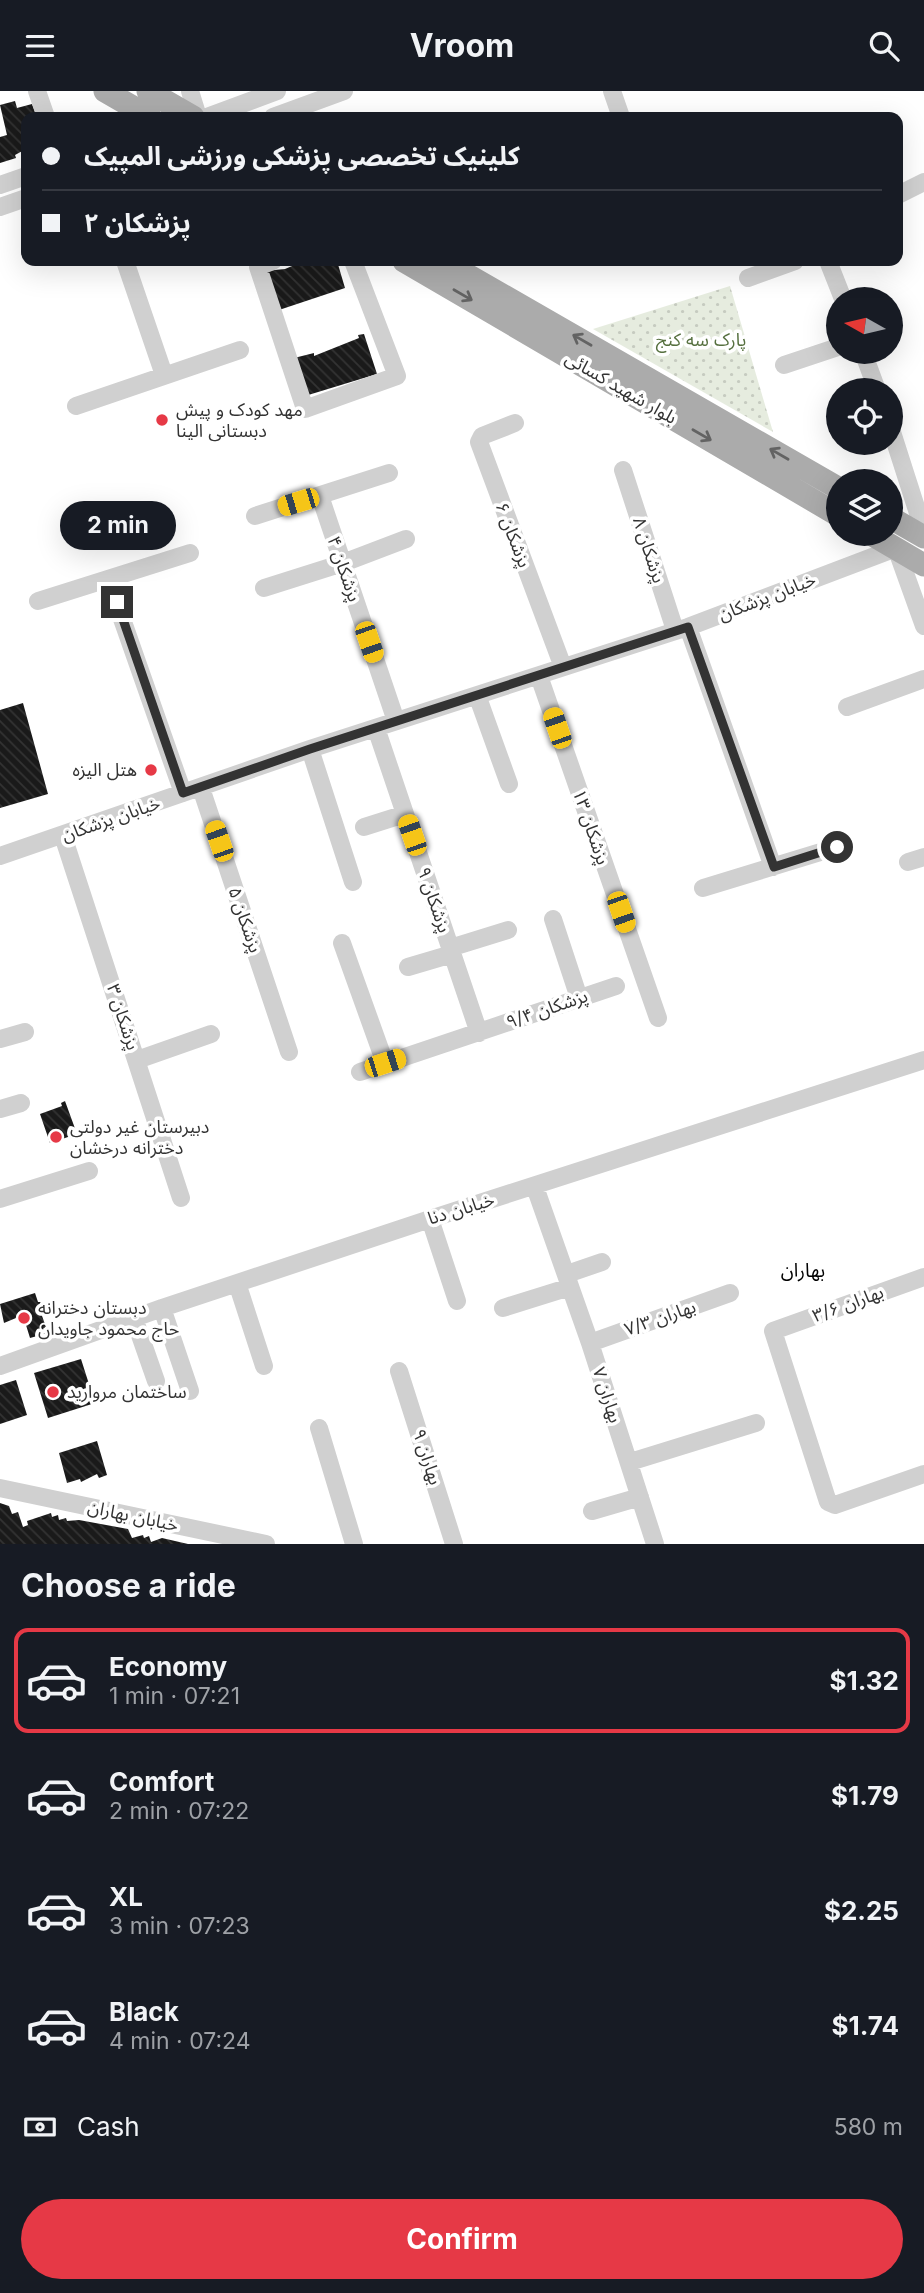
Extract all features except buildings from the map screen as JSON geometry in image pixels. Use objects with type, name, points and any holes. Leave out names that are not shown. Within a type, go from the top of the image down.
[{"type":"main road","points":[[105,91],[144,109],[164,112]]},
{"type":"main road","name":"بلوار شهید کسائی","points":[[414,266],[547,332],[826,482]]},
{"type":"main road","name":"بلوار شهید کسائی","points":[[450,266],[547,332],[826,507]]},
{"type":"main road","points":[[903,524],[924,534]]},
{"type":"main road","points":[[892,546],[924,565]]},
{"type":"street","points":[[37,91],[44,112]]},
{"type":"street","points":[[190,91],[195,112]]},
{"type":"street","points":[[220,112],[277,91]]},
{"type":"street","points":[[287,112],[344,91]]},
{"type":"street","points":[[612,91],[619,112]]},
{"type":"street","points":[[0,185],[21,178]]},
{"type":"street","points":[[903,192],[924,182]]},
{"type":"street","points":[[0,207],[21,200]]},
{"type":"street","points":[[127,266],[164,375]]},
{"type":"street","points":[[260,266],[258,267],[305,409],[397,376],[355,266]]},
{"type":"street","points":[[748,278],[781,266]]},
{"type":"street","points":[[830,266],[838,287]]},
{"type":"street","points":[[76,406],[240,350]]},
{"type":"street","points":[[784,365],[826,351]]},
{"type":"street","name":"۶ پزشکان","points":[[515,423],[482,436],[479,442],[563,667]]},
{"type":"street","points":[[899,455],[924,534]]},
{"type":"street","name":"۸ پزشکان","points":[[622,470],[774,867]]},
{"type":"street","points":[[255,516],[389,474]]},
{"type":"street","name":"۴ پزشکان","points":[[320,496],[396,721]]},
{"type":"street","points":[[264,588],[406,539]]},
{"type":"street","points":[[896,548],[924,626]]},
{"type":"street","name":"خیابان پزشکان","points":[[0,856],[310,749],[682,628],[896,548]]},
{"type":"street","points":[[38,601],[190,553]]},
{"type":"street","points":[[108,579],[183,793]]},
{"type":"street","name":"۱۳ پزشکان","points":[[539,675],[658,1018]]},
{"type":"street","points":[[847,707],[924,679]]},
{"type":"street","points":[[477,695],[509,784]]},
{"type":"street","name":"۹ پزشکان","points":[[376,728],[479,1033]]},
{"type":"street","points":[[310,749],[353,882]]},
{"type":"street","name":"۵ پزشکان","points":[[201,788],[289,1052]]},
{"type":"street","points":[[364,827],[405,814]]},
{"type":"street","name":"۳ پزشکان","points":[[63,836],[181,1198]]},
{"type":"street","points":[[703,888],[837,847]]},
{"type":"street","points":[[553,919],[579,997]]},
{"type":"street","points":[[408,967],[508,930]]},
{"type":"street","points":[[342,943],[385,1063]]},
{"type":"street","name":"۹/۴ پزشکان","points":[[360,1072],[616,986]]},
{"type":"street","points":[[0,1039],[24,1032]]},
{"type":"street","points":[[137,1061],[211,1034]]},
{"type":"street","name":"خیابان دنا","points":[[0,1366],[162,1308],[430,1219],[924,1060]]},
{"type":"street","points":[[0,1109],[21,1103]]},
{"type":"street","points":[[0,1199],[89,1171]]},
{"type":"street","name":"۷ بهاران","points":[[536,1187],[630,1462],[655,1544]]},
{"type":"street","points":[[430,1219],[457,1301]]},
{"type":"street","points":[[503,1308],[602,1262]]},
{"type":"street","name":"۳/۶ بهاران","points":[[924,1277],[773,1331],[828,1502],[831,1504],[924,1474]]},
{"type":"street","points":[[237,1283],[264,1366]]},
{"type":"street","name":"۷/۳ بهاران","points":[[590,1343],[730,1293]]},
{"type":"street","points":[[162,1308],[190,1391]]},
{"type":"street","points":[[134,1318],[156,1381]]},
{"type":"street","name":"۹ بهاران","points":[[399,1371],[454,1544]]},
{"type":"street","points":[[630,1462],[756,1423]]},
{"type":"street","points":[[319,1428],[354,1544]]},
{"type":"street","name":"خیابان بهاران","points":[[0,1488],[261,1543]]},
{"type":"street","points":[[592,1511],[640,1497]]},
{"type":"green space","name":"پارک سه کنج","points":[[730,286],[773,432],[593,329]]},
{"type":"place","name":"مهد کودک و پیش دبستانی الینا","points":[[162,420]]},
{"type":"place","name":"هتل الیزه","points":[[151,770]]},
{"type":"place","name":"دبیرستان غیر دولتی دخترانه درخشان","points":[[56,1137]]},
{"type":"place","name":"دبستان دخترانه حاج محمود جاویدان","points":[[24,1318]]},
{"type":"place","name":"ساختمان مروارید","points":[[53,1392]]},
{"type":"district","name":"بهاران","points":[[803,1270]]},
{"type":"route","points":[[117,602],[183,793],[310,749],[688,627],[774,867],[837,847]]}]
